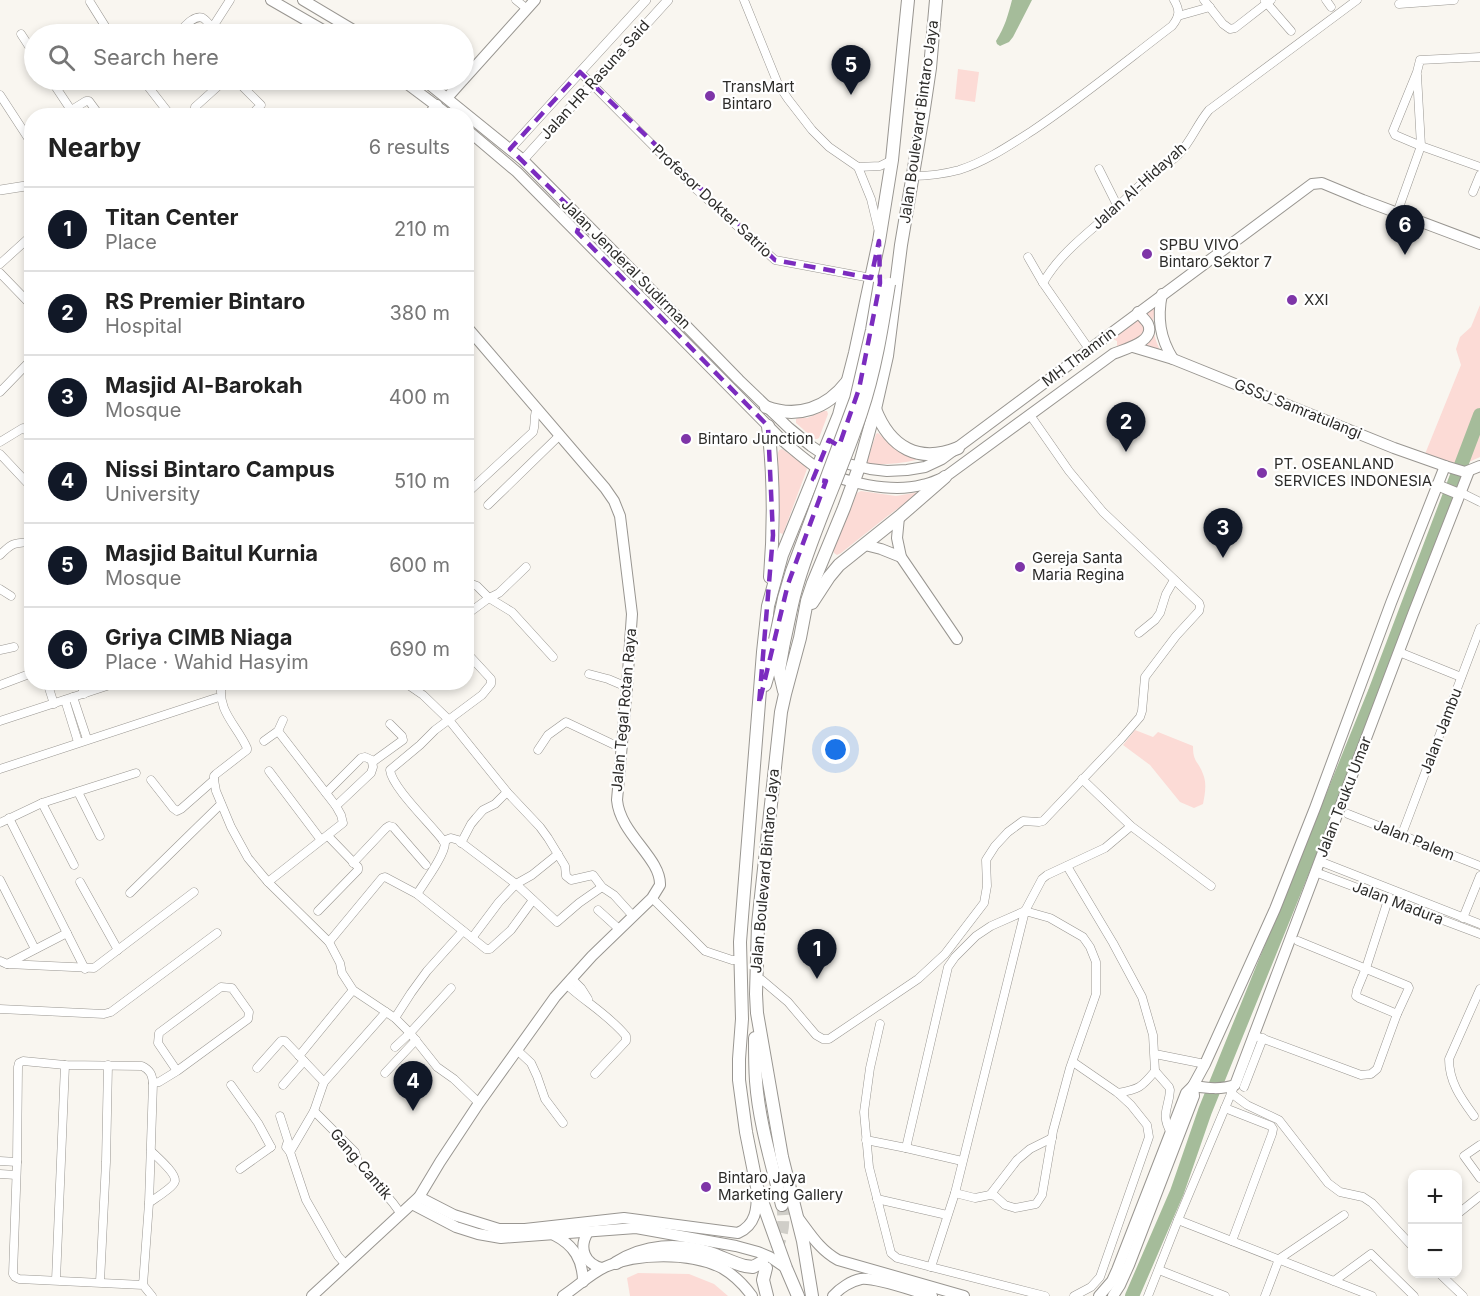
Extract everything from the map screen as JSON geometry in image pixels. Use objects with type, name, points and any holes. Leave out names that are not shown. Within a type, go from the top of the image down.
[{"type":"main road","points":[[271,0],[313,24]]},
{"type":"main road","points":[[303,0],[343,24]]},
{"type":"main road","points":[[474,67],[535,0]]},
{"type":"main road","name":"Jalan Boulevard Bintaro Jaya","points":[[759,704],[801,574],[855,430],[867,392],[881,331],[880,240],[892,160],[908,0]]},
{"type":"main road","name":"Jalan Boulevard Bintaro Jaya","points":[[812,1296],[807,1257],[782,1156],[757,1013],[758,924],[784,694],[813,583],[859,467],[875,410],[890,337],[901,245],[930,68],[936,0]]},
{"type":"main road","points":[[416,90],[441,108]]},
{"type":"main road","name":"Jalan Jenderal Sudirman","points":[[437,90],[459,108]]},
{"type":"main road","points":[[447,98],[454,90]]},
{"type":"main road","points":[[459,108],[460,90]]},
{"type":"main road","name":"Jalan Jenderal Sudirman","points":[[474,120],[524,160],[766,406],[822,454]]},
{"type":"main road","name":"Jalan Jenderal Sudirman","points":[[474,136],[517,171],[783,441],[817,468]]},
{"type":"main road","name":"MH Thamrin","points":[[822,454],[859,467],[887,471],[925,467],[942,459],[1308,186],[1322,183],[1397,213]]},
{"type":"main road","points":[[1397,213],[1480,244]]},
{"type":"main road","points":[[567,222],[573,221],[577,214]]},
{"type":"main road","points":[[577,232],[579,227],[586,223]]},
{"type":"main road","name":"Jalan Boulevard Bintaro Jaya","points":[[798,1296],[757,1187],[747,1142],[740,1089],[739,1059],[742,1019],[740,960],[768,606],[782,555],[839,415],[880,282],[901,245]]},
{"type":"main road","points":[[1162,294],[1160,328],[1173,359]]},
{"type":"main road","points":[[1133,347],[1149,334],[1148,324],[1138,312]]},
{"type":"main road","name":"Jalan Tegal Rotan Raya","points":[[474,336],[605,488],[617,507],[632,614],[617,807],[625,825],[658,871],[660,885],[652,898]]},
{"type":"main road","name":"MH Thamrin","points":[[817,468],[840,478],[878,486],[922,486],[945,477],[1113,354],[1133,347]]},
{"type":"main road","name":"GSSJ Samratulangi","points":[[1133,347],[1173,359],[1394,448],[1466,471]]},
{"type":"main road","points":[[766,406],[785,412],[810,410],[828,401],[848,381]]},
{"type":"main road","points":[[875,410],[889,434],[908,450],[929,455],[945,453],[958,447]]},
{"type":"main road","points":[[768,426],[773,482],[773,534],[768,606]]},
{"type":"main road","points":[[832,431],[833,442],[847,449],[858,447],[867,440]]},
{"type":"main road","points":[[1466,471],[1480,466]]},
{"type":"main road","name":"Jalan Teuku Umar","points":[[1234,1088],[1258,1036],[1399,652],[1451,490],[1448,467]]},
{"type":"main road","name":"Jalan Teuku Umar","points":[[1099,1296],[1112,1281],[1186,1093],[1193,1086],[1205,1064],[1275,909],[1391,603],[1451,490],[1466,471]]},
{"type":"main road","points":[[805,617],[813,600],[839,565],[866,545],[945,477]]},
{"type":"main road","points":[[808,491],[811,485],[818,481],[824,480],[835,484],[844,497],[844,508]]},
{"type":"main road","points":[[899,517],[897,538],[901,557],[957,639]]},
{"type":"main road","points":[[866,545],[901,557]]},
{"type":"main road","name":"Jalan Boulevard Bintaro Jaya","points":[[780,641],[779,670],[784,694]]},
{"type":"main road","points":[[312,1296],[415,1201],[479,1103],[569,981],[652,898]]},
{"type":"main road","points":[[742,1019],[753,1116],[762,1159],[778,1205],[756,1081],[757,1013]]},
{"type":"main road","points":[[1193,1086],[1234,1088]]},
{"type":"main road","name":"Jalan Teuku Umar","points":[[1113,1296],[1129,1265],[1194,1096],[1193,1086]]},
{"type":"main road","points":[[415,1201],[456,1227],[501,1238],[624,1218],[738,1233],[751,1225],[755,1217],[757,1187]]},
{"type":"main road","points":[[797,1216],[820,1247],[838,1260],[964,1296]]},
{"type":"main road","points":[[553,1230],[588,1232],[636,1228],[736,1246],[770,1257],[786,1268]]},
{"type":"main road","points":[[553,1230],[576,1252],[583,1271],[583,1282]]},
{"type":"main road","points":[[588,1232],[583,1247],[586,1257],[592,1265],[602,1269]]},
{"type":"main road","points":[[736,1246],[741,1242],[738,1233]]},
{"type":"main road","points":[[563,1296],[602,1269],[630,1254],[668,1247],[700,1250],[745,1266],[764,1265],[763,1280],[767,1296]]},
{"type":"main road","points":[[616,1263],[651,1257],[690,1258],[708,1262],[733,1275],[752,1296]]},
{"type":"main road","points":[[833,1296],[848,1284],[862,1279],[874,1280],[932,1296]]},
{"type":"main road","points":[[323,1286],[331,1296]]},
{"type":"street","points":[[516,0],[527,9]]},
{"type":"street","name":"Jalan HR Rasuna Said","points":[[510,149],[646,0]]},
{"type":"street","name":"Jalan HR Rasuna Said","points":[[524,160],[668,0]]},
{"type":"street","points":[[744,0],[778,84],[788,99],[812,130],[829,147],[858,167],[871,199],[880,240]]},
{"type":"street","points":[[913,176],[930,176],[960,170],[977,163],[1014,143],[1063,110],[1173,26],[1178,16],[1178,7],[1174,0]]},
{"type":"street","points":[[1204,0],[1223,24],[1230,29],[1235,28],[1268,1],[1291,31]]},
{"type":"street","name":"Jalan Al-Hidayah","points":[[1044,284],[1052,270],[1074,244],[1178,155],[1189,143],[1209,110],[1357,0]]},
{"type":"street","points":[[1400,4],[1454,0]]},
{"type":"street","points":[[90,1],[104,24]]},
{"type":"street","points":[[215,24],[228,1]]},
{"type":"street","points":[[1178,16],[1210,7]]},
{"type":"street","points":[[188,24],[198,17],[204,18],[209,24]]},
{"type":"street","points":[[21,34],[24,39]]},
{"type":"street","points":[[1480,57],[1419,61],[1417,72],[1393,130],[1395,135],[1480,167]]},
{"type":"street","name":"Profesor Dokter Satrio","points":[[580,72],[697,190],[775,260],[880,282]]},
{"type":"street","points":[[1397,213],[1421,146],[1417,72]]},
{"type":"street","points":[[58,90],[70,108]]},
{"type":"street","points":[[151,90],[165,108]]},
{"type":"street","points":[[195,108],[213,90]]},
{"type":"street","points":[[246,90],[261,105],[258,108]]},
{"type":"street","points":[[0,95],[24,130]]},
{"type":"street","points":[[75,108],[89,100],[94,108]]},
{"type":"street","points":[[858,167],[880,166],[892,160]]},
{"type":"street","points":[[1099,169],[1118,207]]},
{"type":"street","points":[[1473,192],[1480,175]]},
{"type":"street","points":[[0,190],[24,186]]},
{"type":"street","points":[[0,264],[24,246]]},
{"type":"street","points":[[1028,257],[1089,349]]},
{"type":"street","points":[[0,273],[24,298]]},
{"type":"street","points":[[0,392],[24,367]]},
{"type":"street","points":[[474,487],[533,432],[534,415],[537,408]]},
{"type":"street","points":[[756,979],[762,980],[788,1002],[816,1035],[829,1039],[918,979],[945,954],[984,903],[987,886],[986,860],[995,846],[1023,821],[1043,821],[1121,739],[1140,717],[1145,677],[1176,636],[1199,611],[1199,603],[1103,512],[1069,471],[1030,415]]},
{"type":"street","points":[[0,442],[24,428]]},
{"type":"street","points":[[488,505],[560,435]]},
{"type":"street","points":[[0,454],[24,480]]},
{"type":"street","points":[[1451,490],[1480,502]]},
{"type":"street","points":[[0,555],[14,543],[24,542]]},
{"type":"street","points":[[474,609],[503,590],[526,567]]},
{"type":"street","points":[[1139,633],[1160,613],[1174,580]]},
{"type":"street","points":[[474,585],[489,598],[512,612],[554,657]]},
{"type":"street","points":[[0,589],[11,596]]},
{"type":"street","name":"Jalan Jambu","points":[[1402,834],[1480,628]]},
{"type":"street","points":[[0,650],[14,647]]},
{"type":"street","points":[[1399,652],[1461,677]]},
{"type":"street","points":[[417,894],[442,856],[445,843],[398,787],[390,772],[435,730],[482,695],[492,684],[491,679],[474,661]]},
{"type":"street","points":[[589,674],[627,687]]},
{"type":"street","points":[[0,685],[24,676]]},
{"type":"street","points":[[50,690],[54,704]]},
{"type":"street","points":[[83,690],[84,694]]},
{"type":"street","points":[[0,721],[96,690]]},
{"type":"street","points":[[221,690],[228,718],[247,750],[216,774],[214,780],[231,827],[248,858],[268,882],[329,942],[340,963],[342,973],[353,990],[395,1018],[437,1067],[454,1079],[479,1103]]},
{"type":"street","points":[[416,690],[449,720],[507,792],[545,833],[565,867],[566,876],[571,880],[593,875],[602,887],[614,895],[633,916]]},
{"type":"street","points":[[0,769],[216,698]]},
{"type":"street","points":[[69,699],[87,739]]},
{"type":"street","points":[[69,699],[78,742]]},
{"type":"street","points":[[264,741],[278,731],[283,720]]},
{"type":"street","points":[[538,750],[548,735],[566,722],[621,748]]},
{"type":"street","points":[[372,762],[403,740],[390,724]]},
{"type":"street","points":[[268,882],[343,824],[336,806],[278,731]]},
{"type":"street","points":[[326,792],[361,758],[372,762]]},
{"type":"street","points":[[336,806],[371,773],[372,762]]},
{"type":"street","points":[[269,771],[325,838],[358,870],[318,911]]},
{"type":"street","points":[[0,823],[42,803],[136,773]]},
{"type":"street","points":[[1082,779],[1131,826],[1211,886]]},
{"type":"street","points":[[151,780],[177,811],[214,780]]},
{"type":"street","points":[[78,792],[100,836]]},
{"type":"street","points":[[461,843],[471,824],[483,810],[495,804],[507,792]]},
{"type":"street","points":[[42,803],[74,866]]},
{"type":"street","points":[[130,893],[221,804]]},
{"type":"street","name":"Jalan Palem","points":[[1348,814],[1480,866]]},
{"type":"street","points":[[9,818],[85,969]]},
{"type":"street","points":[[353,863],[389,826],[393,827],[426,865]]},
{"type":"street","points":[[931,1267],[955,1193],[1025,911],[1042,879],[1052,872],[1105,848],[1131,826]]},
{"type":"street","points":[[443,841],[454,838],[516,884],[557,922],[602,887]]},
{"type":"street","points":[[472,938],[499,902],[516,884],[532,875],[558,854]]},
{"type":"street","points":[[1067,866],[1142,997],[1153,1035],[1155,1071],[1144,1085],[1135,1090],[1118,1093]]},
{"type":"street","points":[[1322,866],[1480,924]]},
{"type":"street","name":"Jalan Madura","points":[[1322,866],[1327,876],[1480,934]]},
{"type":"street","points":[[1463,918],[1480,876]]},
{"type":"street","points":[[329,942],[382,878],[388,877],[417,894],[486,949],[490,949],[511,930],[534,900]]},
{"type":"street","points":[[0,880],[35,949]]},
{"type":"street","points":[[80,882],[118,950]]},
{"type":"street","points":[[1392,890],[1356,997],[1397,1014]]},
{"type":"street","points":[[4,962],[94,968],[194,892]]},
{"type":"street","points":[[652,898],[705,951],[732,960],[740,960]]},
{"type":"street","points":[[598,910],[619,929]]},
{"type":"street","points":[[906,1148],[948,967],[955,957],[976,936],[991,926],[1025,911],[1050,918],[1083,937],[1096,962],[1096,994],[1073,1062],[1052,1138],[1042,1195],[1036,1204],[1015,1208],[1005,1205],[995,1196],[975,1198],[955,1193]]},
{"type":"street","points":[[395,1018],[427,971],[463,931]]},
{"type":"street","points":[[4,962],[67,933]]},
{"type":"street","points":[[0,1009],[104,1014],[111,1012],[216,933]]},
{"type":"street","points":[[1258,1036],[1361,1075],[1371,1074],[1377,1069],[1408,986],[1298,941]]},
{"type":"street","points":[[569,981],[576,994],[590,1003],[624,1033],[627,1039],[595,1074]]},
{"type":"street","points":[[153,1083],[177,1071],[248,1019],[249,1012],[232,988],[221,987],[159,1033],[158,1043],[177,1071]]},
{"type":"street","points":[[395,1047],[451,987]]},
{"type":"street","points":[[1474,1116],[1452,1083],[1449,1059],[1480,989]]},
{"type":"street","points":[[283,1085],[353,990]]},
{"type":"street","points":[[288,1149],[314,1111],[324,1082],[386,1012]]},
{"type":"street","points":[[880,1024],[870,1068],[864,1112],[869,1167],[891,1253],[893,1256],[931,1267],[1045,1296]]},
{"type":"street","points":[[257,1068],[283,1040],[324,1082]]},
{"type":"street","points":[[385,1074],[416,1040]]},
{"type":"street","points":[[517,1050],[531,1063],[545,1099],[563,1123]]},
{"type":"street","points":[[1155,1054],[1205,1064]]},
{"type":"street","points":[[143,1285],[19,1279],[13,1274],[19,1063],[23,1061],[65,1065],[142,1066],[152,1075],[149,1203],[143,1285],[152,1296]]},
{"type":"street","points":[[1073,1062],[1118,1093],[1147,1125],[1149,1137],[1100,1277],[1091,1287],[1074,1296]]},
{"type":"street","points":[[56,1280],[65,1065]]},
{"type":"street","points":[[100,1282],[108,1065]]},
{"type":"street","points":[[1155,1071],[1170,1090],[1165,1117],[1171,1133]]},
{"type":"street","points":[[231,1085],[272,1147],[288,1149]]},
{"type":"street","points":[[1148,1296],[1234,1088]]},
{"type":"street","points":[[1234,1088],[1246,1105],[1283,1123],[1328,1183],[1340,1192],[1364,1197],[1408,1241]]},
{"type":"street","points":[[1225,1108],[1271,1126],[1273,1129],[1232,1241]]},
{"type":"street","name":"Gang Cantik","points":[[314,1111],[355,1152],[358,1162],[401,1214]]},
{"type":"street","points":[[280,1116],[288,1141],[288,1149],[306,1200],[338,1256],[346,1265]]},
{"type":"street","points":[[990,1195],[1017,1160],[1030,1149],[1052,1138]]},
{"type":"street","points":[[866,1140],[962,1161]]},
{"type":"street","points":[[1480,1144],[1464,1156],[1480,1178]]},
{"type":"street","points":[[240,1169],[272,1147]]},
{"type":"street","points":[[149,1203],[175,1183],[173,1174],[151,1151]]},
{"type":"street","points":[[0,1161],[17,1162]]},
{"type":"street","points":[[0,1174],[16,1174]]},
{"type":"street","points":[[1462,1210],[1480,1196]]},
{"type":"street","points":[[877,1199],[947,1215]]},
{"type":"street","points":[[1265,1296],[1279,1259],[1344,1215]]},
{"type":"street","points":[[1178,1220],[1372,1296]]},
{"type":"street","points":[[1334,1281],[1371,1254],[1414,1296]]},
{"type":"street","points":[[1159,1270],[1225,1296]]},
{"type":"street","points":[[1444,1278],[1463,1296]]},
{"type":"highlighted area","points":[[580,72],[775,260],[871,278],[879,241],[880,283],[859,389],[839,446],[829,440],[813,479],[826,481],[788,584],[759,704],[773,535],[768,426],[577,232],[582,219],[510,149]]},
{"type":"shaded area","points":[[1012,0],[1032,0],[1013,37],[1009,42],[1000,46],[996,41],[1008,16]]},
{"type":"shaded area","points":[[958,69],[979,72],[975,102],[955,99]]},
{"type":"shaded area","points":[[1156,302],[1153,327],[1161,352],[1117,348],[1117,341],[1109,337]]},
{"type":"shaded area","points":[[1480,305],[1480,457],[1460,466],[1425,454],[1461,365],[1456,349],[1460,337],[1471,327]]},
{"type":"shaded area","points":[[824,411],[828,414],[817,439],[814,439],[796,423],[796,419],[800,417],[807,418]]},
{"type":"shaded area","points":[[878,433],[894,448],[916,460],[891,464],[866,464]]},
{"type":"shaded area","points":[[782,449],[806,465],[807,469],[783,534],[780,533],[778,453]]},
{"type":"shaded area","points":[[861,491],[896,496],[920,492],[837,555],[833,550],[857,493]]},
{"type":"shaded area","points":[[1135,730],[1153,737],[1158,732],[1193,746],[1195,759],[1205,781],[1203,804],[1194,808],[1180,802],[1150,765],[1123,745]]},
{"type":"shaded area","points":[[638,1273],[689,1274],[714,1284],[728,1296],[630,1296],[627,1278]]},
{"type":"waterway","points":[[1132,1296],[1177,1192],[1205,1111],[1375,692],[1480,415]]},
{"type":"tunnel","points":[[776,1250],[783,1228],[782,1205]]},
{"type":"place","name":"Masjid Baitul Kurnia","points":[[851,95]]},
{"type":"place","name":"TransMart Bintaro","points":[[710,96]]},
{"type":"place","name":"SPBU VIVO Bintaro Sektor 7","points":[[1147,254]]},
{"type":"place","name":"Griya CIMB Niaga","points":[[1405,255]]},
{"type":"place","name":"XXI","points":[[1292,300]]},
{"type":"place","name":"Bintaro Junction","points":[[686,439]]},
{"type":"place","name":"RS Premier Bintaro","points":[[1126,452]]},
{"type":"place","name":"PT. OSEANLAND SERVICES INDONESIA","points":[[1262,473]]},
{"type":"place","name":"Masjid Al-Barokah","points":[[1223,558]]},
{"type":"place","name":"Gereja Santa Maria Regina","points":[[1020,567]]},
{"type":"place","name":"Titan Center","points":[[817,979]]},
{"type":"place","name":"Nissi Bintaro Campus","points":[[413,1111]]},
{"type":"place","name":"Bintaro Jaya Marketing Gallery","points":[[706,1187]]}]
